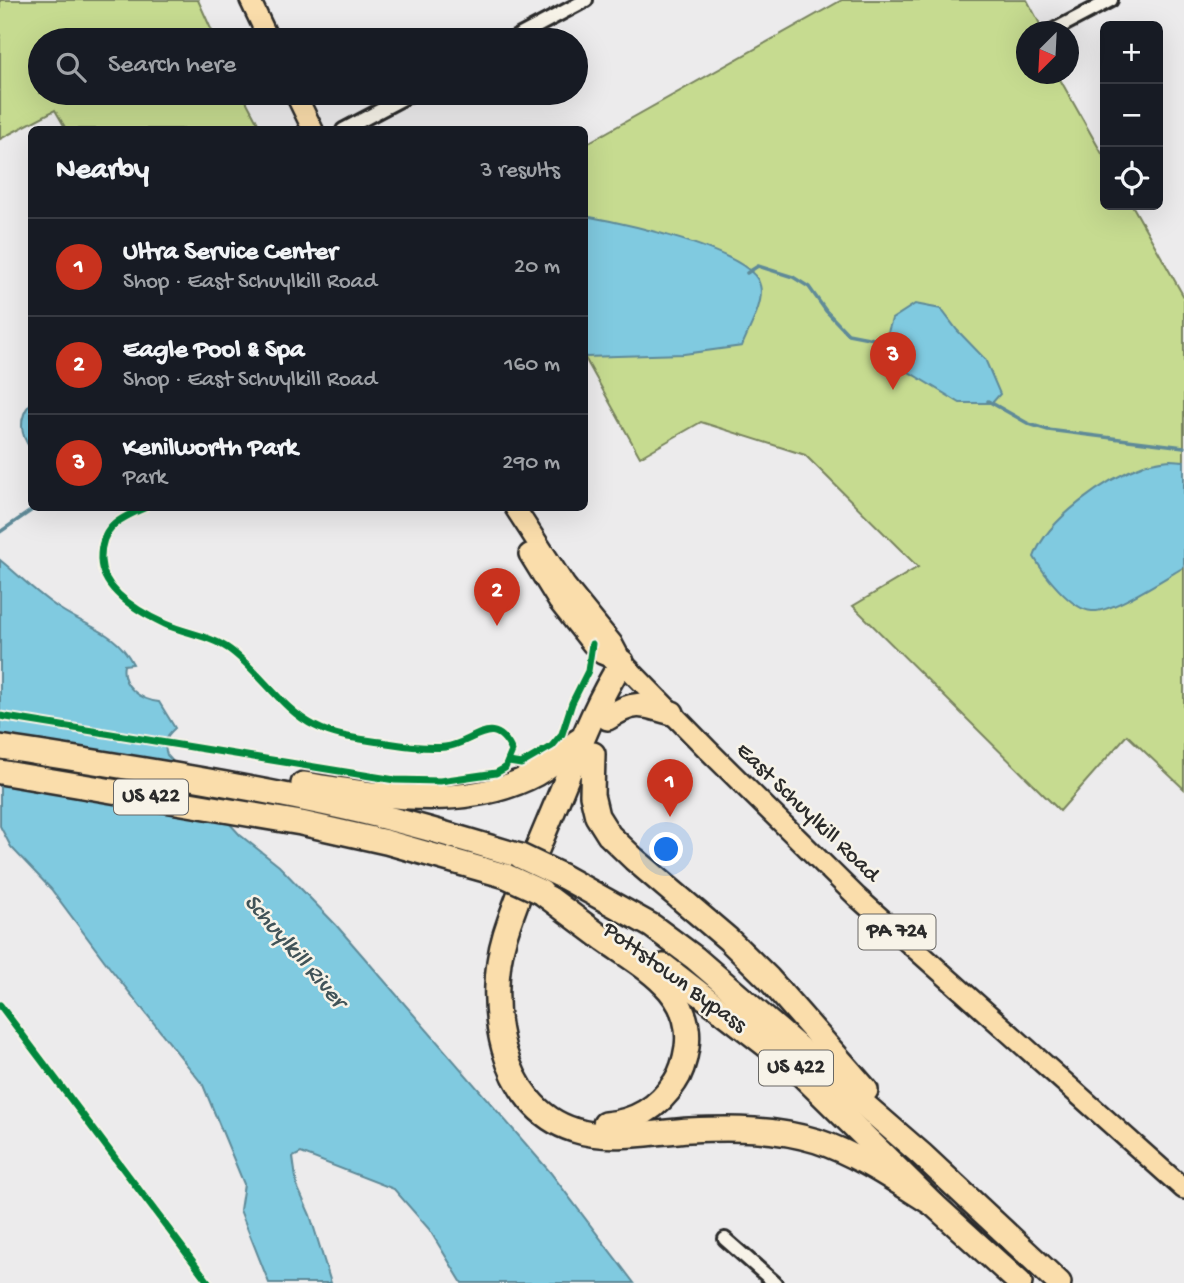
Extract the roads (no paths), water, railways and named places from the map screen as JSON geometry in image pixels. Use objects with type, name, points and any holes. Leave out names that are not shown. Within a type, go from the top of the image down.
[{"type":"highway","points":[[622,662],[607,718],[589,745],[541,841],[501,950],[498,986],[501,1031],[511,1071],[521,1091],[546,1117],[559,1125],[587,1134],[744,1129],[803,1137],[857,1158],[933,1204]]},
{"type":"highway","points":[[541,892],[658,976],[673,993],[683,1012],[688,1037],[680,1074],[659,1102],[630,1119],[614,1123],[591,1123],[568,1116],[550,1106],[536,1093],[520,1063],[510,1015],[509,974],[519,924],[583,767],[604,691],[622,662]]},
{"type":"highway","points":[[607,718],[628,705],[672,713]]},
{"type":"highway","points":[[276,787],[413,797],[462,795],[500,788],[536,774],[589,745]]},
{"type":"highway","points":[[589,745],[592,795],[597,817],[609,835],[728,939],[768,978],[920,1154]]},
{"type":"highway","name":"US 422","points":[[0,747],[181,776],[276,787]]},
{"type":"highway","name":"Pottstown Bypass","points":[[0,772],[301,823],[386,842],[506,876],[541,892],[655,959],[792,1065],[933,1204],[1020,1283]]},
{"type":"highway","name":"Pottstown Bypass","points":[[276,787],[520,856],[652,926],[695,958],[920,1154],[1059,1283]]},
{"type":"main road","points":[[250,0],[263,28]]},
{"type":"main road","points":[[301,105],[311,126]]},
{"type":"main road","name":"East Schuylkill Road","points":[[504,511],[524,547],[571,617],[602,654],[622,662]]},
{"type":"main road","name":"East Schuylkill Road","points":[[516,511],[565,585],[612,643],[622,662],[672,713],[857,897],[1184,1189]]},
{"type":"street","points":[[534,28],[586,0]]},
{"type":"street","points":[[1071,21],[1111,0]]},
{"type":"street","points":[[351,126],[390,105]]},
{"type":"street","points":[[725,1239],[775,1283]]},
{"type":"water","points":[[588,217],[653,231],[710,249],[752,272],[760,285],[760,300],[742,346],[684,354],[588,357]]},
{"type":"water","points":[[915,304],[941,309],[985,359],[1000,394],[992,403],[960,403],[881,355],[892,319]]},
{"type":"water","points":[[28,407],[28,444],[22,426]]},
{"type":"water","points":[[1184,461],[1184,567],[1112,607],[1092,611],[1075,604],[1051,581],[1034,557],[1041,543],[1051,528],[1096,490],[1129,471],[1154,462]]},
{"type":"water","name":"Schuylkill River","points":[[0,560],[52,604],[119,644],[133,664],[124,665],[124,673],[133,691],[159,702],[175,728],[165,740],[167,755],[240,835],[279,866],[336,925],[550,1172],[634,1283],[462,1283],[429,1229],[394,1189],[301,1153],[293,1157],[297,1186],[310,1215],[331,1283],[269,1283],[240,1210],[244,1184],[203,1085],[51,889],[11,847],[0,826]]},
{"type":"waterway","points":[[747,273],[758,266],[793,277],[809,287],[826,311],[848,334],[889,342]]},
{"type":"waterway","points":[[988,401],[1029,424],[1048,430],[1184,447]]},
{"type":"waterway","points":[[0,532],[31,511]]},
{"type":"place","name":"Kenilworth Park","points":[[893,390]]},
{"type":"place","name":"Eagle Pool & Spa","points":[[497,626]]},
{"type":"place","name":"Ultra Service Center","points":[[670,817]]}]
